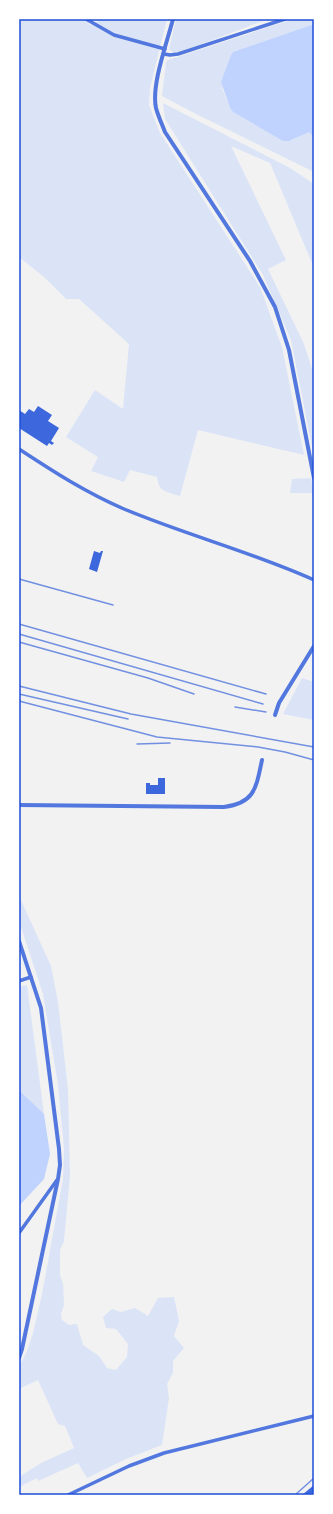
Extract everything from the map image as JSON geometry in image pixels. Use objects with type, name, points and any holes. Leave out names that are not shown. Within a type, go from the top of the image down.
[{"type":"street","points":[[86,19],[114,34],[165,49]]},
{"type":"street","points":[[173,19],[155,95],[156,108],[165,132],[250,261],[275,308],[289,350],[314,478]]},
{"type":"street","points":[[164,54],[178,54],[285,19]]},
{"type":"street","points":[[19,449],[61,478],[124,509],[168,526],[269,560],[314,580]]},
{"type":"street","points":[[275,715],[279,703],[314,646]]},
{"type":"street","points":[[19,805],[236,806],[245,802],[254,792],[262,760]]},
{"type":"street","points":[[19,941],[41,1008],[60,1165],[19,1358]]},
{"type":"street","points":[[19,981],[31,977]]},
{"type":"street","points":[[19,1233],[58,1179]]},
{"type":"street","points":[[68,1495],[128,1466],[164,1453],[314,1416]]},
{"type":"shaded area","points":[[19,19],[85,19],[90,25],[102,19],[167,19],[150,88],[149,105],[160,133],[260,287],[282,347],[304,455],[198,430],[180,496],[161,489],[157,477],[130,470],[124,482],[91,471],[98,457],[66,437],[95,390],[123,409],[129,344],[79,299],[66,299],[44,277],[19,257]]},
{"type":"shaded area","points":[[176,19],[268,19],[197,46],[174,53],[169,49]]},
{"type":"shaded area","points":[[293,19],[314,19],[314,24],[233,52],[222,88],[233,112],[280,139],[293,140],[301,134],[309,132],[314,137],[314,172],[162,96],[166,62],[168,60]]},
{"type":"shaded area","points":[[163,103],[290,168],[314,184],[314,268],[270,163],[231,146],[286,260],[268,269],[304,344],[314,375],[314,457],[291,340],[263,275],[165,119]]},
{"type":"shaded area","points":[[311,478],[314,493],[290,493],[292,479]]},
{"type":"shaded area","points":[[302,678],[314,682],[314,720],[283,714]]},
{"type":"shaded area","points":[[19,896],[51,966],[58,1002],[68,1089],[70,1176],[64,1241],[60,1250],[60,1275],[63,1284],[64,1305],[61,1314],[62,1320],[69,1325],[77,1324],[83,1345],[99,1356],[107,1368],[116,1370],[127,1357],[128,1344],[116,1329],[106,1328],[103,1317],[112,1309],[121,1312],[135,1308],[148,1316],[158,1298],[174,1297],[179,1321],[174,1336],[184,1348],[173,1361],[173,1373],[167,1384],[169,1398],[162,1445],[126,1459],[87,1478],[78,1463],[38,1481],[37,1478],[19,1487],[19,1477],[41,1463],[74,1448],[65,1426],[58,1424],[38,1380],[19,1389],[19,1367],[27,1351],[33,1333],[42,1294],[63,1179],[64,1148],[58,1085],[43,994],[19,921]]},
{"type":"shaded area","points":[[27,985],[44,1114],[22,1093],[19,1092],[19,987]]},
{"type":"water","points":[[314,24],[314,137],[309,132],[289,141],[283,141],[233,112],[230,108],[221,82],[233,52]]},
{"type":"water","points":[[19,1092],[22,1093],[44,1114],[50,1154],[44,1179],[19,1206]]},
{"type":"building","points":[[38,406],[52,415],[48,421],[59,428],[51,441],[54,443],[52,445],[49,443],[47,446],[19,428],[19,410],[25,414],[29,409],[34,412]]},
{"type":"building","points":[[94,551],[100,553],[103,551],[97,572],[89,569]]},
{"type":"building","points":[[158,778],[165,778],[165,794],[146,794],[146,783],[150,783],[150,785],[158,785]]},
{"type":"building","points":[[314,1485],[314,1495],[302,1495]]},
{"type":"railway","points":[[19,579],[113,605]]},
{"type":"railway","points":[[19,624],[266,694]]},
{"type":"railway","points":[[19,634],[263,704]]},
{"type":"railway","points":[[19,642],[148,678],[194,694]]},
{"type":"railway","points":[[19,686],[131,714],[314,747]]},
{"type":"railway","points":[[19,694],[128,719]]},
{"type":"railway","points":[[19,701],[157,737],[258,747],[285,752],[314,760]]},
{"type":"railway","points":[[235,707],[266,712]]},
{"type":"railway","points":[[137,744],[170,743]]},
{"type":"railway","points":[[295,1495],[314,1478]]}]
